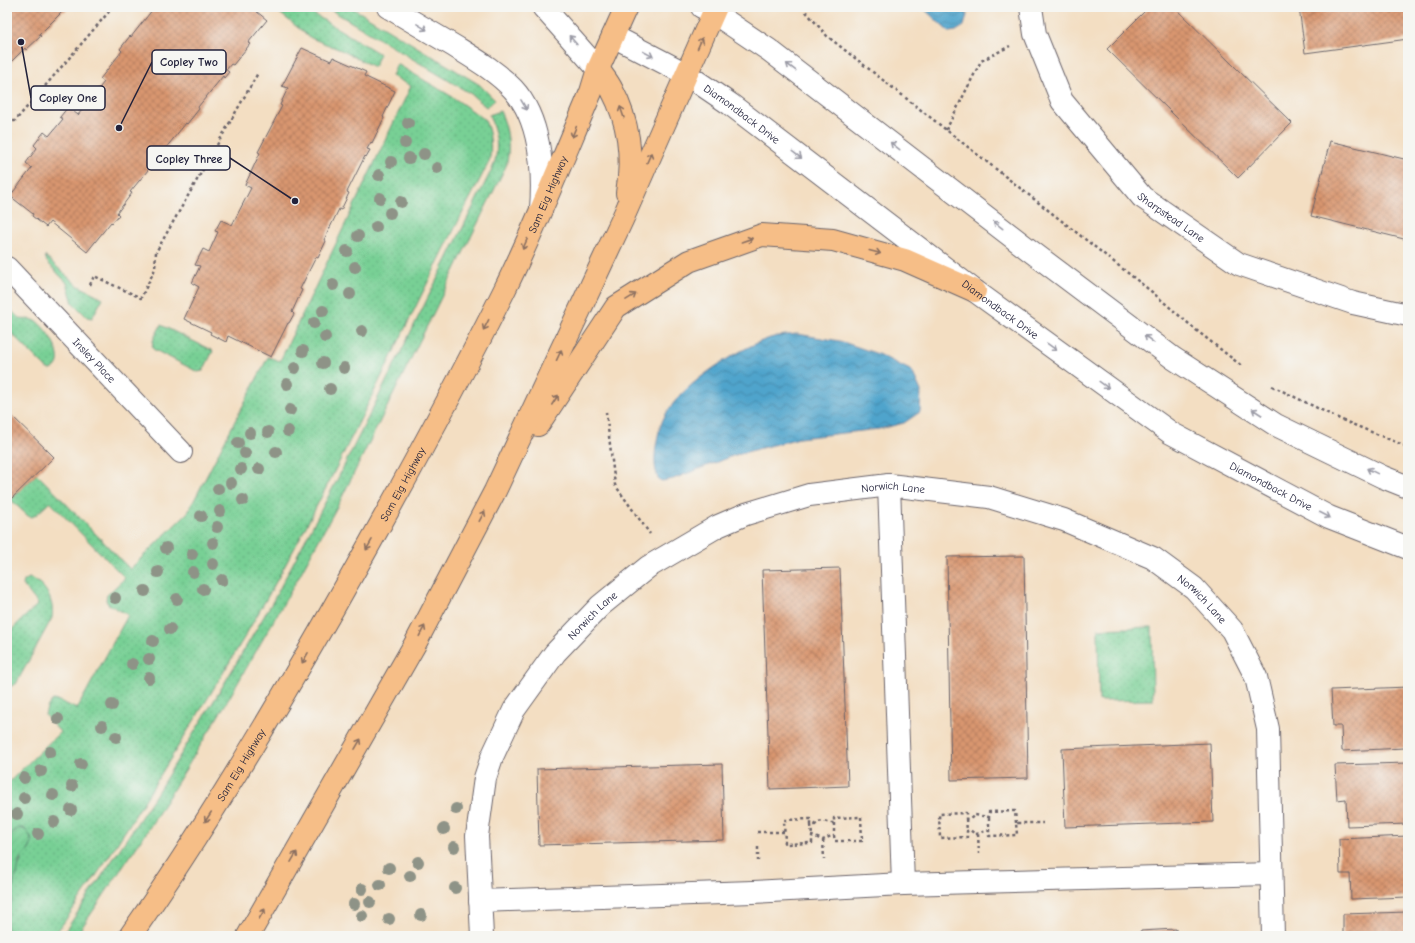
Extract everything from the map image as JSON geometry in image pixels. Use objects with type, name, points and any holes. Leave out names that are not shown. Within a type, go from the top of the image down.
[{"type":"main road","name":"Sam Eig Highway","points":[[130,936],[149,909],[221,796],[299,667],[388,511],[504,290],[541,208],[591,92],[598,69],[626,7]]},
{"type":"main road","points":[[248,936],[411,651],[495,492],[622,220],[686,74],[711,9]]},
{"type":"main road","points":[[598,69],[612,89],[622,111],[628,134],[630,160],[628,185],[622,220]]},
{"type":"main road","points":[[495,492],[616,307],[689,261],[762,235],[833,240],[905,260],[975,291]]},
{"type":"main road","points":[[123,936],[149,909]]},
{"type":"street","points":[[388,7],[486,66],[502,78],[514,90],[526,109],[536,134],[542,169],[543,188],[541,208]]},
{"type":"street","points":[[543,7],[598,69]]},
{"type":"street","name":"Sharpstead Lane","points":[[1031,7],[1035,34],[1062,101],[1142,197],[1239,264],[1353,303],[1408,315]]},
{"type":"street","points":[[711,9],[776,55],[1028,249],[1173,358],[1276,425],[1408,487]]},
{"type":"street","name":"Diamondback Drive","points":[[613,36],[686,74],[730,104],[975,291],[1171,433],[1329,517],[1408,548]]},
{"type":"street","name":"Insley Place","points":[[7,268],[181,452]]},
{"type":"street","points":[[889,485],[903,884]]},
{"type":"street","name":"Norwich Lane","points":[[482,936],[477,836],[485,778],[492,757],[514,710],[555,653],[600,606],[648,567],[718,526],[746,514],[809,495],[889,485],[989,497],[1064,520],[1153,558],[1194,588],[1232,630],[1256,677],[1268,729],[1271,874],[1274,936]]},
{"type":"street","points":[[480,901],[754,892],[903,884],[1271,874]]},
{"type":"path","points":[[7,121],[15,121],[113,7]]},
{"type":"path","points":[[802,7],[827,36],[1146,287],[1196,330],[1245,369]]},
{"type":"path","points":[[946,130],[981,61],[1035,34]]},
{"type":"path","points":[[90,286],[94,276],[141,298],[155,269],[156,252],[258,73]]},
{"type":"path","points":[[1267,383],[1342,420],[1408,447]]},
{"type":"path","points":[[606,412],[615,485],[667,556]]},
{"type":"path","points":[[1015,811],[1016,835],[989,836],[989,818],[989,812],[1015,811]]},
{"type":"path","points":[[966,813],[967,831],[967,837],[940,838],[938,814],[966,813]]},
{"type":"path","points":[[966,819],[970,819],[975,815],[989,818]]},
{"type":"path","points":[[861,817],[862,841],[835,841],[834,824],[834,818],[861,817]]},
{"type":"path","points":[[811,819],[812,843],[785,844],[785,832],[784,820],[811,819]]},
{"type":"path","points":[[811,825],[824,821],[834,824]]},
{"type":"path","points":[[1016,823],[1043,823]]},
{"type":"path","points":[[967,831],[970,830],[975,834],[978,834],[985,830],[990,830]]},
{"type":"path","points":[[758,832],[785,832]]},
{"type":"path","points":[[978,834],[979,854]]},
{"type":"path","points":[[812,836],[823,840],[834,836]]},
{"type":"path","points":[[823,840],[824,859]]},
{"type":"path","points":[[758,847],[758,861]]},
{"type":"green space","points":[[272,7],[302,7],[380,54],[374,67],[341,50],[311,38]]},
{"type":"green space","points":[[326,7],[351,7],[480,85],[495,100],[486,107],[471,94]]},
{"type":"green space","points":[[397,64],[451,96],[484,119],[490,140],[489,162],[334,473],[295,547],[262,607],[192,724],[101,869],[54,936],[7,936],[7,917],[12,900],[14,880],[22,857],[29,850],[32,843],[31,837],[24,828],[16,830],[7,840],[7,784],[60,732],[45,715],[48,706],[52,701],[60,701],[77,709],[128,615],[108,604],[106,600],[107,595],[125,578],[50,502],[32,517],[28,516],[11,500],[37,474],[130,569],[188,512],[268,357],[280,361],[411,86],[392,76]]},
{"type":"green space","points":[[500,111],[508,138],[508,159],[506,166],[339,503],[297,580],[228,700],[146,833],[76,936],[62,936],[155,796],[273,601],[338,478],[493,167],[497,147],[494,128],[489,115]]},
{"type":"green space","points":[[45,256],[77,285],[103,298],[92,318],[87,317],[73,303],[67,283],[47,262]]},
{"type":"green space","points":[[7,306],[20,319],[34,320],[46,331],[58,354],[56,366],[50,370],[46,368],[7,329]]},
{"type":"green space","points":[[161,325],[213,351],[203,371],[198,372],[153,349],[153,340]]},
{"type":"green space","points":[[29,578],[40,584],[48,594],[53,612],[52,618],[16,684],[9,687],[7,686],[7,634],[38,604],[23,585],[24,581]]},
{"type":"green space","points":[[1152,627],[1153,700],[1099,701],[1098,629]]},
{"type":"green space","points":[[20,828],[26,830],[30,835],[31,844],[19,862],[17,874],[14,880],[12,900],[7,917],[7,840],[17,829]]},
{"type":"water","points":[[922,7],[966,7],[967,15],[964,26],[956,31],[949,32]]},
{"type":"water","points":[[797,334],[840,341],[878,354],[912,371],[921,391],[920,412],[904,423],[879,429],[799,438],[735,455],[673,479],[662,481],[658,479],[655,468],[655,459],[659,431],[669,409],[680,396],[708,371],[756,343],[770,338]]},
{"type":"building","points":[[7,7],[70,7],[64,12],[63,11],[39,35],[41,36],[26,50],[25,48],[7,66]]},
{"type":"building","points":[[150,7],[251,7],[267,20],[248,43],[250,44],[233,65],[231,64],[226,70],[229,72],[224,78],[223,76],[198,107],[199,109],[187,124],[186,123],[154,165],[153,164],[130,192],[132,193],[117,213],[119,215],[112,223],[111,222],[87,252],[50,222],[46,227],[32,216],[33,214],[10,196],[32,168],[26,163],[37,148],[34,145],[44,132],[49,136],[63,119],[60,117],[68,107],[78,115],[104,82],[100,79],[122,51],[120,49],[153,9]]},
{"type":"building","points":[[1149,7],[1174,7],[1292,123],[1238,178],[1107,49]]},
{"type":"building","points":[[1299,7],[1408,7],[1408,39],[1305,53]]},
{"type":"building","points":[[302,48],[331,61],[333,57],[366,72],[364,76],[395,91],[372,143],[371,142],[367,149],[370,150],[366,157],[365,156],[347,192],[349,193],[341,210],[339,209],[324,240],[326,241],[318,258],[316,257],[300,289],[302,290],[292,312],[294,314],[271,357],[228,336],[226,342],[210,334],[211,332],[184,319],[199,287],[192,283],[200,266],[195,265],[203,249],[209,252],[218,232],[215,231],[221,220],[232,225],[251,188],[245,185],[260,153],[258,152],[282,106],[280,105],[288,88],[282,86]]},
{"type":"building","points":[[1330,141],[1408,160],[1408,240],[1311,216]]},
{"type":"building","points":[[7,411],[54,457],[7,503]]},
{"type":"building","points":[[1024,556],[1028,778],[951,780],[947,557]]},
{"type":"building","points":[[840,568],[848,786],[770,789],[762,570]]},
{"type":"building","points":[[1408,687],[1408,723],[1404,723],[1405,748],[1342,751],[1341,726],[1333,726],[1331,690]]},
{"type":"building","points":[[1210,743],[1213,822],[1065,827],[1062,749]]},
{"type":"building","points":[[1408,763],[1408,824],[1347,826],[1346,799],[1337,800],[1335,765]]},
{"type":"building","points":[[722,764],[724,840],[539,845],[537,769]]},
{"type":"building","points":[[1408,836],[1408,897],[1351,899],[1350,874],[1340,874],[1339,839]]},
{"type":"building","points":[[1408,912],[1408,936],[1343,936],[1343,914]]},
{"type":"building","points":[[1176,929],[1176,936],[1140,936],[1140,931]]},
{"type":"place","name":"Copley One","points":[[21,42]]},
{"type":"place","name":"Copley Two","points":[[119,128]]},
{"type":"place","name":"Copley Three","points":[[295,201]]}]
